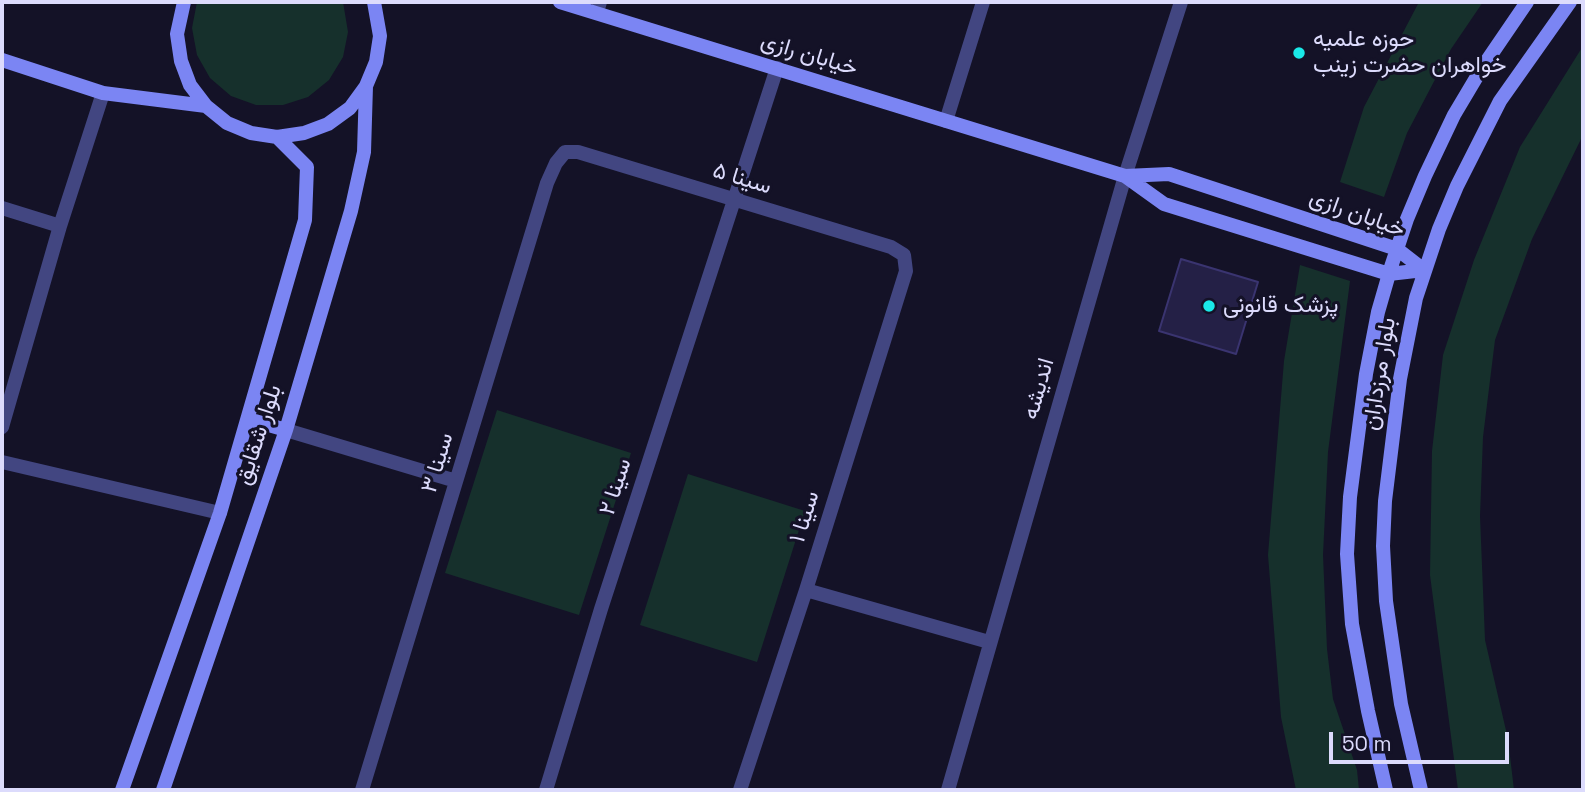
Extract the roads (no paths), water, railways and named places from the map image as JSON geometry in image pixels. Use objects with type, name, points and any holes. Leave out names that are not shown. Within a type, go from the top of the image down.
[{"type":"main road","points":[[184,2],[177,34],[181,61],[190,85],[206,106],[227,122],[251,133],[277,136],[304,133],[328,124],[349,108],[366,86],[376,62],[380,36],[374,2]]},
{"type":"main road","name":"خیابان رازی","points":[[560,2],[598,7],[776,68],[1125,176],[1164,204],[1389,274],[1424,270]]},
{"type":"main road","name":"بلوار مرزداران","points":[[1385,790],[1352,624],[1348,554],[1350,497],[1359,423],[1378,312],[1396,249],[1425,176],[1454,116],[1482,68],[1527,2]]},
{"type":"main road","name":"بلوار مرزداران","points":[[1421,790],[1401,704],[1386,601],[1383,546],[1385,501],[1400,379],[1424,270],[1457,186],[1500,101],[1570,2]]},
{"type":"main road","points":[[2,60],[103,93],[206,106]]},
{"type":"main road","name":"بلوار شقایق","points":[[163,790],[286,430],[351,211],[364,152],[366,86]]},
{"type":"main road","name":"بلوار شقایق","points":[[122,790],[220,513],[305,220],[307,167],[277,136]]},
{"type":"main road","name":"خیابان رازی","points":[[1125,176],[1169,174],[1396,249],[1424,270]]},
{"type":"main road","points":[[248,419],[286,430]]},
{"type":"street","points":[[947,121],[983,2]]},
{"type":"street","name":"اندیشه","points":[[948,790],[1125,176],[1181,2]]},
{"type":"street","name":"سینا ۲","points":[[546,790],[601,609],[776,68]]},
{"type":"street","points":[[2,427],[60,226],[103,93]]},
{"type":"street","name":"سینا ۵","points":[[565,152],[578,152],[891,247],[904,255]]},
{"type":"street","name":"سینا ۳","points":[[362,790],[547,183],[556,163],[565,152]]},
{"type":"street","points":[[2,208],[60,226]]},
{"type":"street","name":"سینا ۱","points":[[740,790],[906,271],[904,255]]},
{"type":"street","points":[[286,430],[456,481]]},
{"type":"street","points":[[2,462],[220,513]]},
{"type":"street","points":[[806,590],[989,642]]},
{"type":"place","name":"حوزه علمیه خواهران حضرت زینب","points":[[1299,53]]},
{"type":"place","name":"پزشک قانونی","points":[[1209,306]]}]
